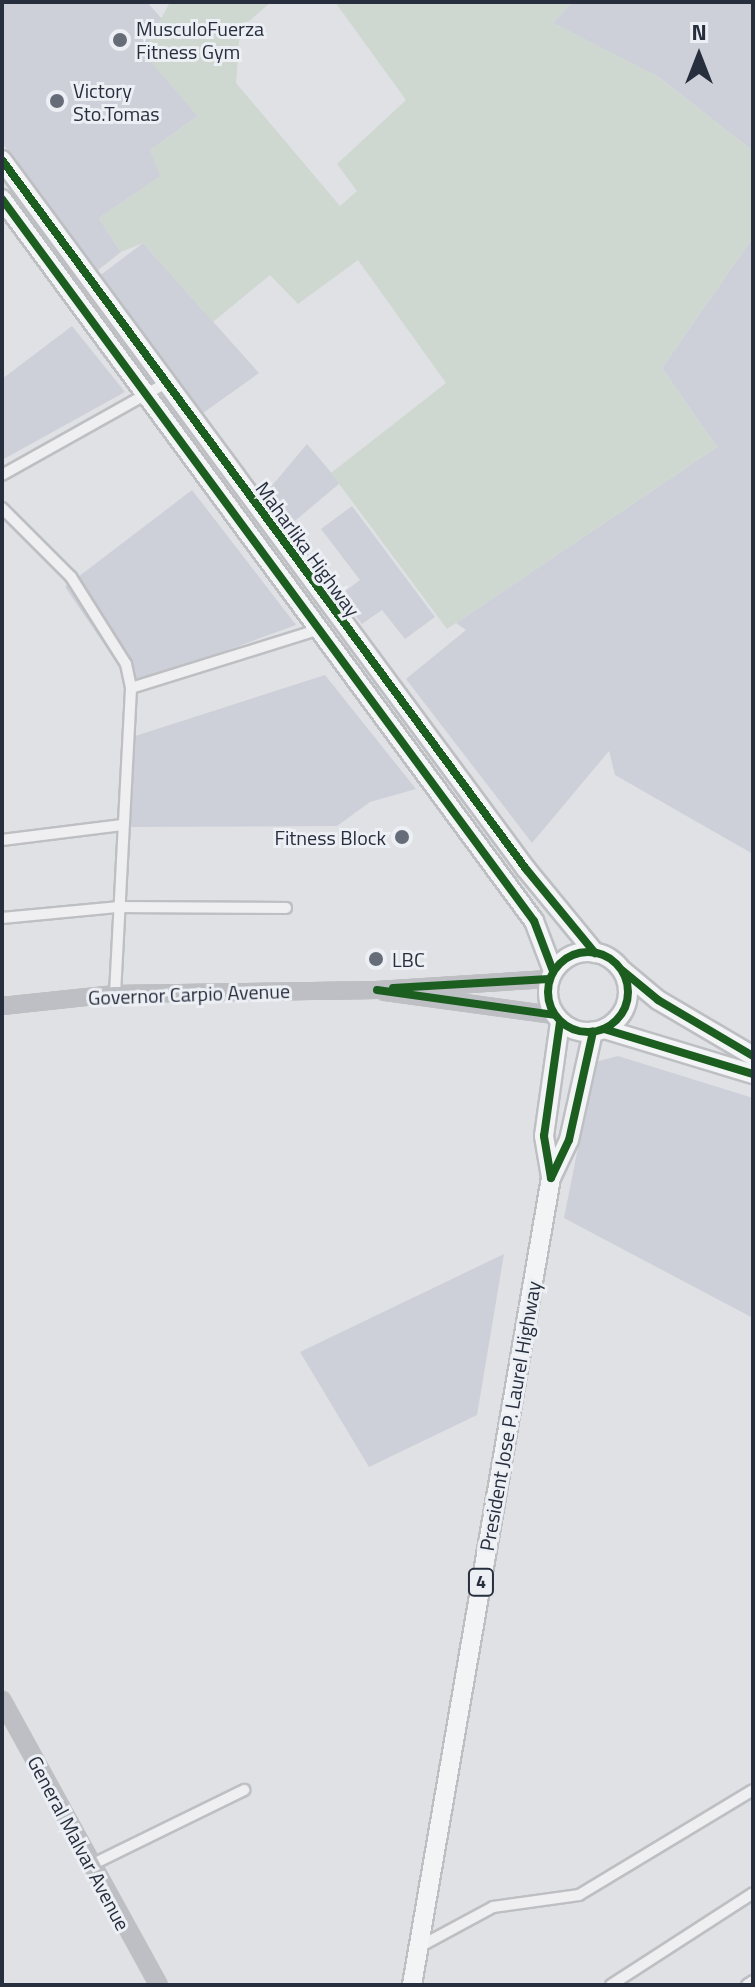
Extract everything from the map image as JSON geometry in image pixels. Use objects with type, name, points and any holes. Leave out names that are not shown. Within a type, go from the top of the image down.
[{"type":"highway","name":"Maharlika Highway","points":[[2,160],[517,858],[595,953]]},
{"type":"highway","name":"Maharlika Highway","points":[[2,199],[322,628],[534,921],[551,975]]},
{"type":"highway","points":[[753,1056],[658,1000],[595,953],[571,956],[551,975],[557,1018],[753,1074]]},
{"type":"highway","points":[[598,1031],[626,1006],[621,970]]},
{"type":"highway","name":"President Jose P. Laurel Highway","points":[[551,1178],[544,1136],[557,1018]]},
{"type":"highway","name":"President Jose P. Laurel Highway","points":[[412,1985],[551,1178],[569,1140],[598,1031]]},
{"type":"main road","name":"Governor Carpio Avenue","points":[[2,1006],[115,994],[377,990],[551,975]]},
{"type":"main road","name":"Governor Carpio Avenue","points":[[377,990],[557,1018]]},
{"type":"main road","name":"General Malvar Avenue","points":[[2,1700],[89,1866],[159,1985]]},
{"type":"street","points":[[2,475],[149,396],[166,383]]},
{"type":"street","points":[[2,508],[71,577],[126,664],[131,688],[115,994]]},
{"type":"street","points":[[131,688],[322,628]]},
{"type":"street","points":[[2,840],[122,825]]},
{"type":"street","points":[[2,918],[119,907],[286,908]]},
{"type":"street","points":[[89,1866],[244,1790]]},
{"type":"street","points":[[419,1947],[493,1907],[579,1895],[753,1790]]},
{"type":"street","points":[[611,1985],[753,1893]]},
{"type":"street","points":[[747,1985],[753,1981]]},
{"type":"shaded area","points":[[2,2],[147,2],[162,19],[144,53],[198,116],[150,150],[161,176],[99,218],[121,252],[97,271],[2,143]]},
{"type":"shaded area","points":[[170,2],[271,2],[240,29],[236,83],[340,206],[357,191],[337,164],[406,100],[335,2],[572,2],[553,23],[660,78],[753,151],[753,237],[662,368],[717,447],[447,629],[331,473],[446,383],[358,260],[298,304],[270,275],[213,322],[143,243],[121,252],[99,218],[160,176],[150,150],[198,116],[143,53]]},
{"type":"shaded area","points":[[572,2],[753,2],[753,151],[660,78],[553,23]]},
{"type":"shaded area","points":[[753,237],[753,854],[615,775],[609,751],[532,843],[406,679],[466,630],[456,623],[717,447],[662,368]]},
{"type":"shaded area","points":[[143,243],[259,373],[203,413],[98,277]]},
{"type":"shaded area","points":[[72,326],[125,392],[2,460],[2,379]]},
{"type":"shaded area","points":[[307,444],[340,483],[290,525],[265,494]]},
{"type":"shaded area","points":[[192,490],[296,625],[132,685],[65,587]]},
{"type":"shaded area","points":[[352,506],[435,617],[405,639],[382,610],[362,624],[340,595],[360,580],[321,529]]},
{"type":"shaded area","points":[[325,675],[416,789],[370,802],[337,826],[126,827],[129,738]]},
{"type":"shaded area","points":[[618,1056],[753,1098],[753,1318],[564,1218],[595,1062]]},
{"type":"shaded area","points":[[504,1254],[477,1415],[369,1467],[300,1352]]},
{"type":"cycle path","points":[[2,160],[526,869],[595,953]]},
{"type":"cycle path","points":[[2,199],[534,921],[553,971]]},
{"type":"cycle path","points":[[580,952],[596,952],[617,963],[628,984],[628,992],[628,1000],[617,1021],[596,1032],[580,1032],[566,1026],[554,1014],[548,1000],[548,984],[554,970],[566,958],[580,952]]},
{"type":"cycle path","points":[[623,971],[658,1000],[753,1056]]},
{"type":"cycle path","points":[[393,988],[549,979]]},
{"type":"cycle path","points":[[377,990],[554,1015]]},
{"type":"cycle path","points":[[551,1178],[544,1136],[560,1022]]},
{"type":"cycle path","points":[[604,1029],[753,1074]]},
{"type":"cycle path","points":[[551,1178],[569,1140],[593,1032]]},
{"type":"place","name":"MusculoFuerza Fitness Gym","points":[[120,40]]},
{"type":"place","name":"Victory Sto.Tomas","points":[[57,101]]},
{"type":"place","name":"Fitness Block","points":[[402,837]]},
{"type":"place","name":"LBC","points":[[376,959]]}]
